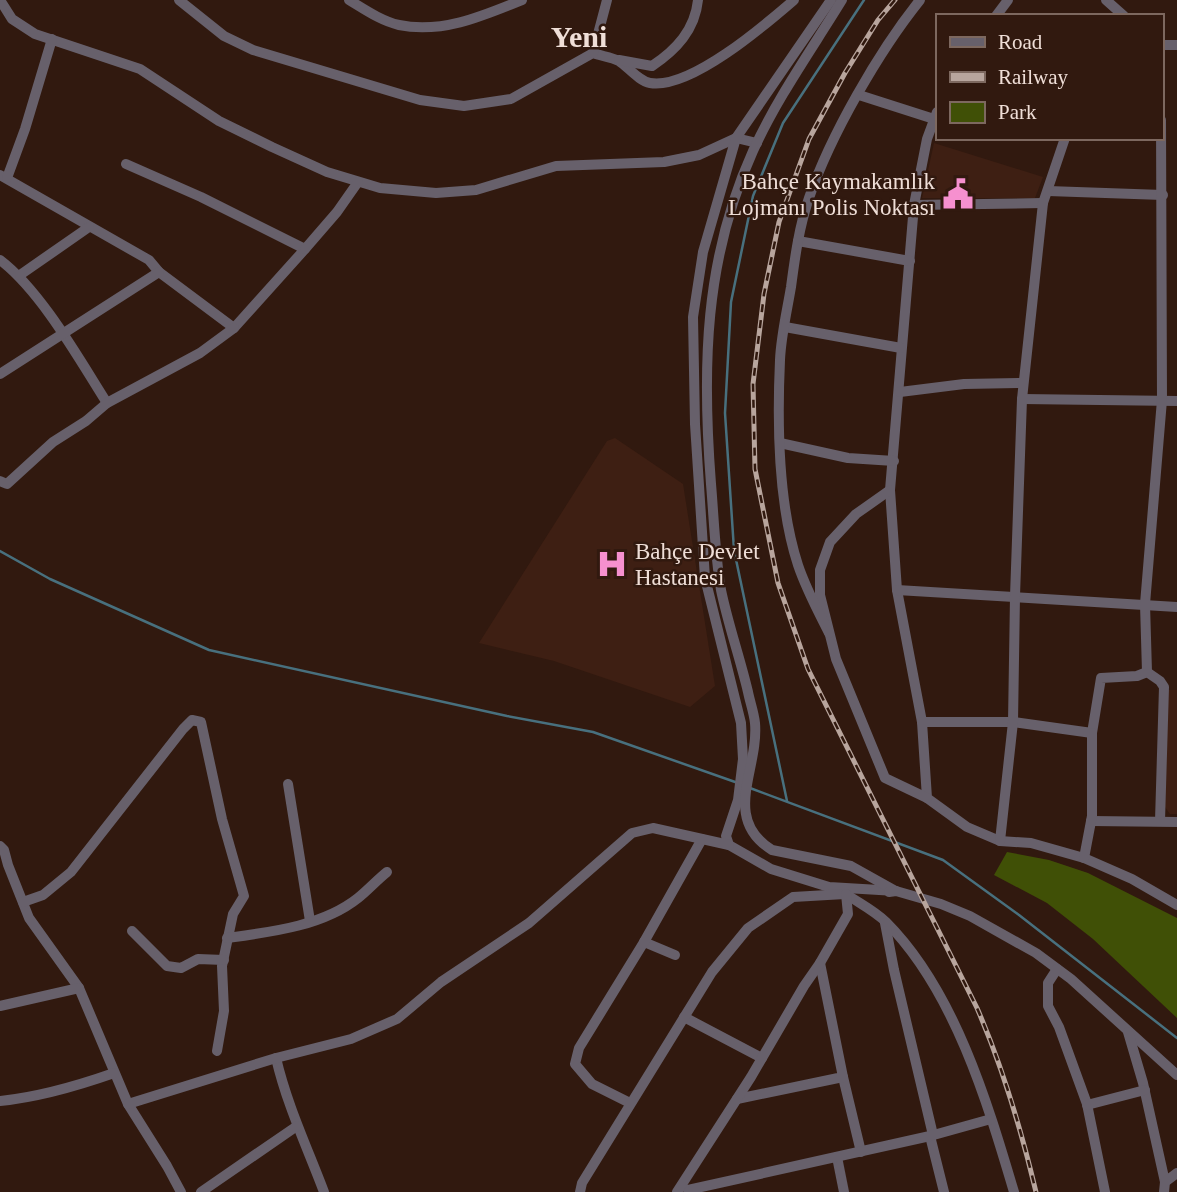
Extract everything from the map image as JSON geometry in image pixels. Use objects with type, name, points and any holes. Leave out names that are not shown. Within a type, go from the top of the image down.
[{"type":"street","points":[[0,0],[12,19],[35,34],[140,69],[219,121],[283,152],[380,188],[436,193],[475,190],[556,166],[664,162],[699,155],[736,138],[757,143]]},
{"type":"street","points":[[179,0],[224,36],[253,50],[420,100],[464,106],[511,100],[593,53],[607,0]]},
{"type":"street","points":[[349,0],[398,25],[439,26],[477,18],[522,0]]},
{"type":"street","points":[[593,53],[652,66],[673,52],[696,16],[698,0]]},
{"type":"street","points":[[617,60],[648,83],[670,82],[699,69],[750,38],[794,0]]},
{"type":"street","points":[[729,845],[726,836],[741,799],[747,762],[741,723],[705,578],[692,364],[693,317],[703,252],[736,138],[831,0]]},
{"type":"street","points":[[747,762],[754,755],[755,723],[722,590],[715,541],[707,430],[706,370],[710,300],[723,239],[740,183],[757,143],[842,0]]},
{"type":"street","points":[[829,633],[798,565],[787,520],[780,443],[780,358],[798,241],[809,199],[827,154],[859,95],[900,27],[920,0]]},
{"type":"street","points":[[1106,0],[1122,14]]},
{"type":"street","points":[[52,39],[26,129],[4,176],[149,260],[159,272],[234,328]]},
{"type":"street","points":[[859,95],[936,116],[927,139],[914,205],[890,489],[897,590],[922,722],[927,798]]},
{"type":"street","points":[[1000,841],[1013,722],[1021,398],[1043,203],[1064,140]]},
{"type":"street","points":[[1147,672],[1145,604],[1162,400],[1162,140]]},
{"type":"street","points":[[126,164],[201,197],[305,249]]},
{"type":"street","points":[[0,481],[7,484],[53,442],[86,421],[107,403],[200,353],[234,328],[337,212],[358,182]]},
{"type":"street","points":[[1048,191],[1163,195]]},
{"type":"street","points":[[914,205],[1043,203]]},
{"type":"street","points":[[20,275],[89,227]]},
{"type":"street","points":[[798,241],[911,261]]},
{"type":"street","points":[[0,260],[20,275],[63,333],[107,403]]},
{"type":"street","points":[[0,374],[159,272]]},
{"type":"street","points":[[785,327],[901,348]]},
{"type":"street","points":[[900,393],[964,384],[1023,383]]},
{"type":"street","points":[[1021,398],[1177,401]]},
{"type":"street","points":[[780,443],[848,458],[894,461]]},
{"type":"street","points":[[890,489],[856,514],[830,542],[820,570],[820,596],[836,659],[885,778],[927,798],[967,827],[1000,841],[1031,843],[1084,858],[1132,879],[1177,905]]},
{"type":"street","points":[[897,590],[1177,607]]},
{"type":"street","points":[[1084,858],[1091,821],[1092,733],[1101,678],[1137,676],[1147,672]]},
{"type":"street","points":[[1147,672],[1164,687],[1160,821]]},
{"type":"street","points":[[23,902],[43,895],[71,872],[183,729],[192,720],[201,722],[217,799],[244,896],[233,914],[222,966],[224,1011],[218,1051]]},
{"type":"street","points":[[922,722],[1013,722],[1092,733]]},
{"type":"street","points":[[288,784],[310,921]]},
{"type":"street","points":[[741,799],[753,834],[772,850],[851,866],[896,891]]},
{"type":"street","points":[[1091,821],[1177,822]]},
{"type":"street","points":[[128,1104],[276,1058],[351,1039],[397,1019],[441,982],[529,923],[632,833],[653,828],[729,845],[772,869],[829,887],[896,891],[970,916],[1036,953],[1057,969],[1177,1075]]},
{"type":"street","points":[[630,1103],[592,1084],[575,1065],[579,1048],[644,942],[702,838]]},
{"type":"street","points":[[1,852],[29,918],[79,988],[128,1104],[181,1192]]},
{"type":"street","points":[[227,939],[271,932],[341,909],[387,872]]},
{"type":"street","points":[[580,1192],[582,1184],[630,1103],[712,972],[748,929],[793,897],[896,891]]},
{"type":"street","points":[[846,894],[885,921],[924,969],[956,1027],[991,1119],[1014,1192]]},
{"type":"street","points":[[685,1189],[848,914],[846,894]]},
{"type":"street","points":[[885,921],[944,1192]]},
{"type":"street","points":[[132,931],[167,966],[181,968],[198,958],[224,960]]},
{"type":"street","points":[[644,942],[675,955]]},
{"type":"street","points":[[820,963],[842,1077],[861,1152]]},
{"type":"street","points":[[1057,969],[1048,983],[1048,1006],[1059,1027],[1087,1105],[1105,1192]]},
{"type":"street","points":[[1,1005],[79,988]]},
{"type":"street","points":[[684,1017],[762,1058]]},
{"type":"street","points":[[1127,1030],[1145,1090],[1165,1187]]},
{"type":"street","points":[[276,1058],[297,1126],[324,1192]]},
{"type":"street","points":[[0,1101],[70,1088],[114,1073]]},
{"type":"street","points":[[737,1099],[842,1077]]},
{"type":"street","points":[[1087,1105],[1145,1090]]},
{"type":"street","points":[[685,1189],[861,1152],[991,1119]]},
{"type":"street","points":[[201,1192],[297,1126]]},
{"type":"street","points":[[837,1157],[844,1192]]},
{"type":"street","points":[[1165,1187],[1177,1173]]},
{"type":"shaded area","points":[[934,143],[1043,177],[1035,198],[922,198]]},
{"type":"shaded area","name":"Bahçe Devlet Hastanesi","points":[[615,438],[683,484],[715,686],[690,707],[554,661],[479,643],[607,441]]},
{"type":"shaded area","points":[[1168,690],[1177,690],[1177,814],[1170,814],[1165,807]]},
{"type":"green space","points":[[1007,852],[1049,860],[1088,873],[1177,918],[1177,1018],[1093,939],[1047,903],[994,875]]},
{"type":"waterway","points":[[787,801],[734,550],[725,413],[731,302],[753,196],[783,123],[864,0]]},
{"type":"waterway","points":[[0,551],[50,579],[209,650],[507,716],[593,732],[738,783]]},
{"type":"waterway","points":[[750,788],[943,860],[1019,915],[1177,1038]]},
{"type":"railway","points":[[895,0],[878,20],[845,73],[809,139],[779,222],[764,294],[753,384],[755,469],[778,583],[808,669],[977,1008],[1011,1099],[1036,1192]]},
{"type":"place","name":"Bahçe Kaymakamlık Lojmanı Polis Noktası","points":[[958,194]]},
{"type":"place","name":"Bahçe Devlet Hastanesi","points":[[612,564]]},
{"type":"district","name":"Yeni","points":[[579,37]]}]
